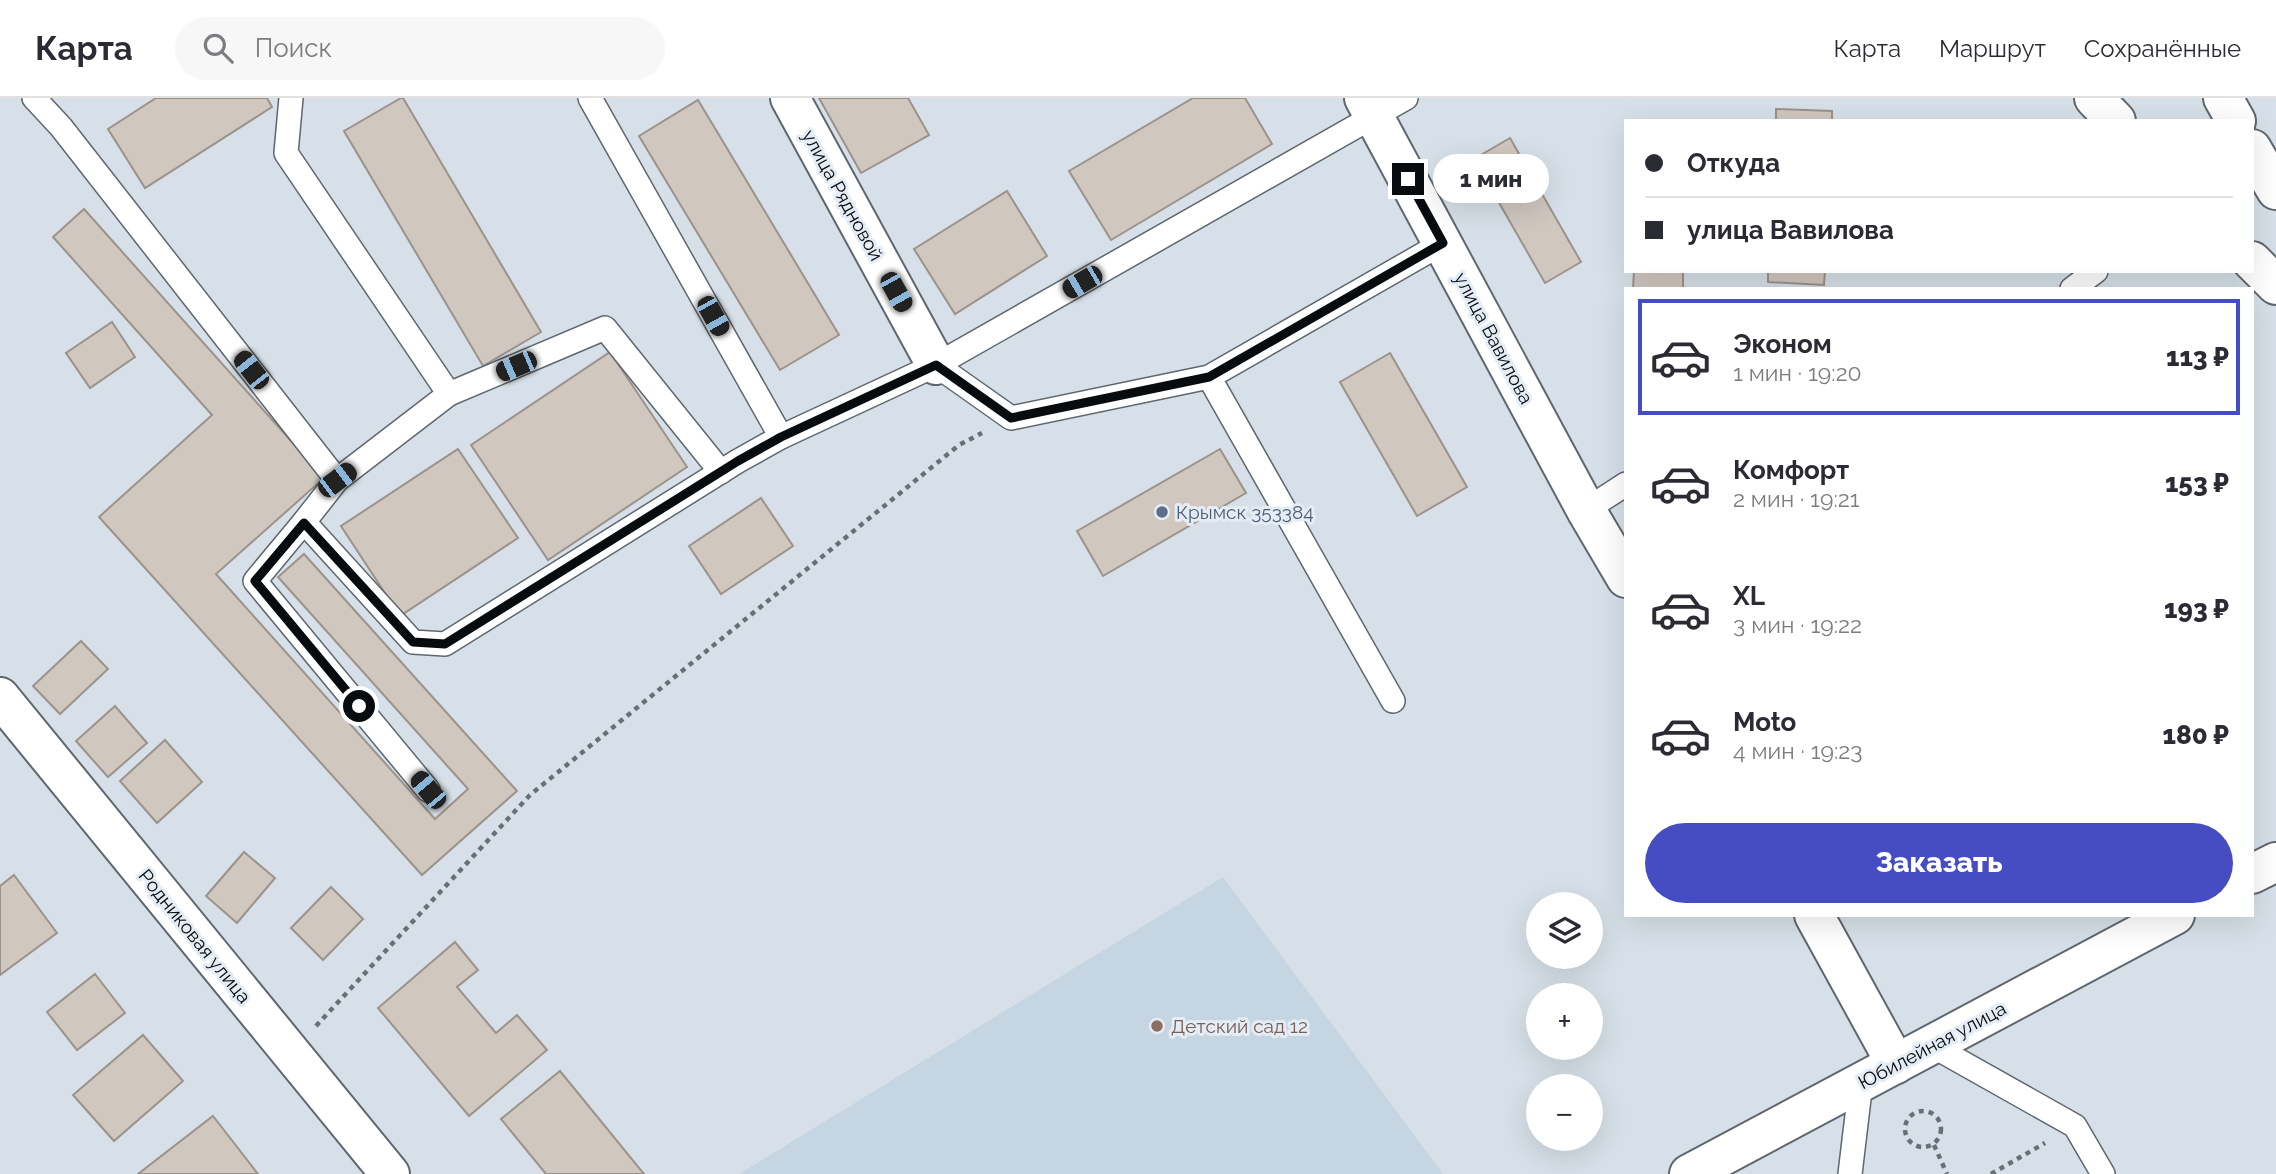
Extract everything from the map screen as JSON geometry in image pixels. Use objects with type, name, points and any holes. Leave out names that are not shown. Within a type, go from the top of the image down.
[{"type":"street","name":"улица Рядновой","points":[[790,98],[936,365]]},
{"type":"street","points":[[2094,98],[2114,119]]},
{"type":"street","points":[[2223,98],[2235,119]]},
{"type":"street","name":"улица Вавилова","points":[[1381,104],[1443,243],[1586,510],[1624,575]]},
{"type":"street","points":[[2254,152],[2276,190]]},
{"type":"street","points":[[2254,263],[2276,285]]},
{"type":"street","name":"Родниковая улица","points":[[4,712],[390,1174]]},
{"type":"street","points":[[2254,873],[2276,862]]},
{"type":"street","points":[[1815,917],[1896,1063]]},
{"type":"street","name":"Юбилейная улица","points":[[1689,1174],[2171,917]]},
{"type":"lane","points":[[34,98],[61,127],[337,480]]},
{"type":"lane","points":[[291,98],[286,153],[449,394]]},
{"type":"lane","points":[[590,98],[781,437]]},
{"type":"lane","points":[[304,523],[413,642],[445,644],[781,437],[936,365],[1381,104]]},
{"type":"lane","points":[[936,365],[1011,418],[1209,377],[1443,243]]},
{"type":"lane","points":[[2075,287],[2093,273]]},
{"type":"lane","points":[[428,790],[255,581],[337,480],[449,394],[606,328],[721,472]]},
{"type":"lane","points":[[1209,377],[1393,701]]},
{"type":"lane","points":[[1586,510],[1624,485]]},
{"type":"lane","points":[[1931,1045],[2075,1126],[2103,1174]]},
{"type":"lane","points":[[1850,1174],[1861,1083]]},
{"type":"path","points":[[291,1053],[530,796],[959,445],[1011,418]]},
{"type":"path","points":[[1927,1110],[1935,1114],[1942,1130],[1934,1145],[1925,1148],[1909,1141],[1905,1133],[1905,1123],[1910,1116],[1927,1110]]},
{"type":"path","points":[[1991,1174],[2075,1126]]},
{"type":"path","points":[[1934,1145],[1947,1174]]},
{"type":"shaded area","name":"Детский сад 12","points":[[1223,877],[1443,1174],[739,1174]]},
{"type":"building","points":[[156,98],[267,98],[272,107],[145,188],[108,129]]},
{"type":"building","points":[[401,98],[541,332],[483,366],[344,131]]},
{"type":"building","points":[[819,98],[908,98],[929,135],[861,173]]},
{"type":"building","points":[[1193,98],[1245,98],[1272,144],[1111,240],[1069,171]]},
{"type":"building","points":[[698,100],[839,335],[780,370],[639,136]]},
{"type":"building","points":[[1776,109],[1832,111],[1832,119],[1776,119]]},
{"type":"building","points":[[1510,138],[1581,262],[1545,283],[1474,159]]},
{"type":"building","points":[[1007,191],[1047,256],[955,314],[914,249]]},
{"type":"building","points":[[84,209],[324,478],[216,574],[435,819],[468,789],[278,577],[304,554],[517,791],[422,875],[99,517],[212,415],[53,237]]},
{"type":"building","points":[[1634,273],[1683,273],[1683,287],[1633,287]]},
{"type":"building","points":[[1768,273],[1825,273],[1824,285],[1768,282]]},
{"type":"building","points":[[112,322],[135,357],[90,388],[66,353]]},
{"type":"building","points":[[610,352],[687,467],[548,560],[471,445]]},
{"type":"building","points":[[1390,353],[1467,487],[1417,516],[1340,382]]},
{"type":"building","points":[[458,449],[518,538],[400,616],[341,526]]},
{"type":"building","points":[[1220,449],[1246,493],[1103,576],[1077,531]]},
{"type":"building","points":[[761,498],[793,546],[721,594],[689,546]]},
{"type":"building","points":[[81,641],[108,669],[60,714],[33,686]]},
{"type":"building","points":[[115,706],[147,743],[108,777],[76,741]]},
{"type":"building","points":[[165,740],[202,782],[157,823],[120,781]]},
{"type":"building","points":[[244,852],[275,878],[237,923],[206,896]]},
{"type":"building","points":[[14,875],[57,933],[0,975],[0,886]]},
{"type":"building","points":[[331,887],[363,919],[323,960],[291,928]]},
{"type":"building","points":[[455,942],[478,970],[457,987],[496,1033],[517,1015],[547,1050],[469,1116],[378,1008]]},
{"type":"building","points":[[95,974],[125,1013],[77,1050],[47,1012]]},
{"type":"building","points":[[143,1035],[183,1081],[114,1141],[73,1095]]},
{"type":"building","points":[[560,1071],[644,1174],[546,1174],[501,1119]]},
{"type":"building","points":[[213,1116],[258,1174],[138,1174]]},
{"type":"place","name":"Крымск 353384","points":[[1162,512]]},
{"type":"place","name":"Детский сад 12","points":[[1157,1026]]},
{"type":"route","points":[[359,706],[255,581],[304,523],[413,642],[445,644],[738,461],[781,437],[936,365],[1011,418],[1209,377],[1443,243],[1408,179]]}]
